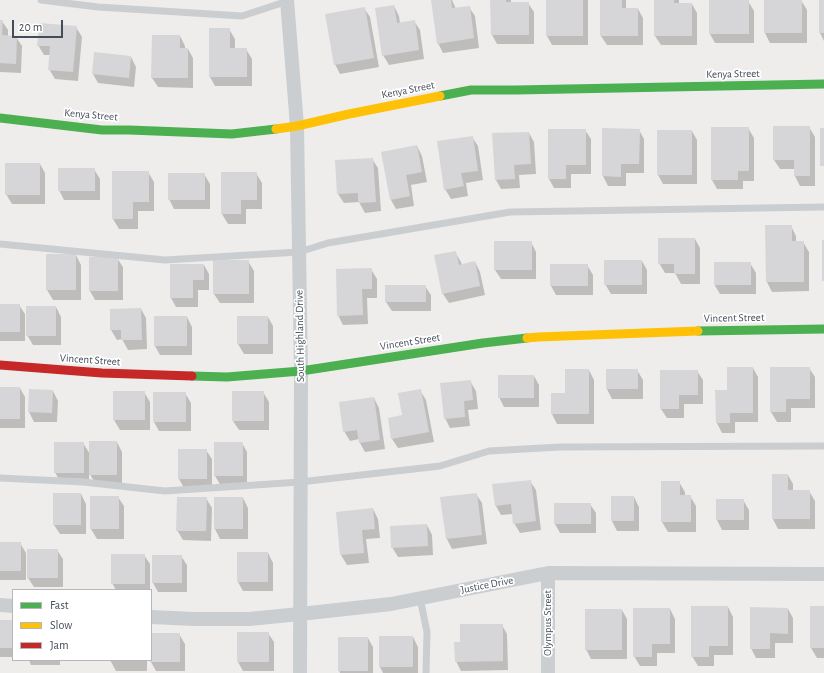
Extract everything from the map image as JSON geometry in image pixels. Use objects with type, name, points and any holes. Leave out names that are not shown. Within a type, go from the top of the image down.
[{"type":"street","name":"South Highland Drive","points":[[289,0],[297,126],[301,371],[300,673]]},
{"type":"street","name":"Kenya Street","points":[[0,118],[102,130],[232,134],[297,126],[349,114],[471,90],[824,84]]},
{"type":"street","name":"Vincent Street","points":[[0,365],[102,373],[227,377],[301,371],[483,343],[538,337],[728,330],[824,329]]},
{"type":"street","name":"Justice Drive","points":[[152,617],[250,619],[391,604],[548,573],[824,574]]},
{"type":"street","name":"Olympus Street","points":[[548,573],[548,673]]},
{"type":"street","points":[[0,605],[12,606]]},
{"type":"lane","points":[[41,0],[98,7],[242,16],[289,0]]},
{"type":"lane","points":[[0,244],[165,260],[299,252],[328,243],[510,212],[824,207]]},
{"type":"lane","points":[[0,478],[83,482],[165,491],[300,482],[440,466],[489,451],[560,447],[824,446]]},
{"type":"lane","points":[[420,598],[427,632],[426,673]]},
{"type":"building","points":[[431,0],[451,0],[452,8],[470,6],[474,38],[437,44]]},
{"type":"building","points":[[490,0],[529,2],[529,35],[491,35]]},
{"type":"building","points":[[546,0],[583,0],[583,36],[546,36]]},
{"type":"building","points":[[600,0],[622,0],[622,8],[638,8],[638,36],[600,36]]},
{"type":"building","points":[[654,0],[674,0],[674,3],[692,3],[692,36],[654,36]]},
{"type":"building","points":[[709,0],[749,0],[749,34],[709,34]]},
{"type":"building","points":[[764,0],[802,0],[802,33],[764,33]]},
{"type":"building","points":[[819,0],[824,0],[824,33],[819,33]]},
{"type":"building","points":[[394,5],[397,23],[415,20],[419,50],[382,56],[375,8]]},
{"type":"building","points":[[365,7],[374,58],[334,65],[325,14]]},
{"type":"building","points":[[0,20],[3,20],[2,35],[17,36],[16,64],[0,63]]},
{"type":"building","points":[[39,23],[77,26],[73,72],[48,70],[50,46],[37,46]]},
{"type":"building","points":[[209,28],[230,28],[230,48],[247,48],[247,77],[209,77]]},
{"type":"building","points":[[152,35],[180,35],[180,48],[188,48],[188,78],[151,78]]},
{"type":"building","points":[[94,52],[131,56],[129,78],[92,74]]},
{"type":"building","points":[[773,126],[810,126],[810,176],[794,176],[794,160],[773,160]]},
{"type":"building","points":[[711,127],[749,127],[749,171],[738,171],[738,180],[711,180]]},
{"type":"building","points":[[602,128],[640,129],[639,164],[621,164],[621,177],[602,176]]},
{"type":"building","points":[[820,128],[824,128],[824,166],[820,166]]},
{"type":"building","points":[[548,129],[586,129],[586,165],[566,165],[566,179],[548,179]]},
{"type":"building","points":[[657,130],[692,130],[692,175],[657,175]]},
{"type":"building","points":[[529,132],[531,164],[514,165],[515,179],[495,180],[492,133]]},
{"type":"building","points":[[473,136],[478,171],[461,173],[464,186],[444,190],[437,141]]},
{"type":"building","points":[[417,145],[422,172],[406,175],[410,196],[390,200],[381,152]]},
{"type":"building","points":[[373,158],[376,202],[358,203],[358,193],[337,194],[335,160]]},
{"type":"building","points":[[5,163],[40,163],[40,195],[5,195]]},
{"type":"building","points":[[58,168],[95,168],[95,191],[58,191]]},
{"type":"building","points":[[112,171],[149,171],[149,202],[133,202],[133,219],[112,219]]},
{"type":"building","points":[[221,172],[257,172],[257,200],[241,200],[241,214],[221,214]]},
{"type":"building","points":[[168,173],[205,173],[205,200],[168,200]]},
{"type":"building","points":[[765,225],[792,225],[792,241],[804,241],[804,282],[766,282]]},
{"type":"building","points":[[658,238],[695,238],[695,274],[674,274],[674,264],[658,264]]},
{"type":"building","points":[[822,240],[824,240],[824,281],[822,281]]},
{"type":"building","points":[[494,241],[532,241],[532,270],[494,270]]},
{"type":"building","points":[[456,251],[459,265],[475,261],[480,286],[442,294],[434,255]]},
{"type":"building","points":[[46,254],[76,254],[76,290],[46,290]]},
{"type":"building","points":[[89,257],[118,257],[118,291],[89,291]]},
{"type":"building","points":[[213,260],[249,260],[249,294],[213,294]]},
{"type":"building","points":[[604,260],[642,260],[642,285],[604,285]]},
{"type":"building","points":[[714,262],[751,262],[751,285],[714,285]]},
{"type":"building","points":[[170,264],[204,264],[204,280],[193,280],[193,298],[170,298]]},
{"type":"building","points":[[550,264],[588,264],[588,286],[550,286]]},
{"type":"building","points":[[372,268],[372,289],[362,289],[363,315],[337,316],[336,269]]},
{"type":"building","points":[[385,285],[426,285],[426,302],[385,302]]},
{"type":"building","points":[[0,304],[20,304],[20,332],[0,332]]},
{"type":"building","points":[[26,306],[56,306],[56,336],[26,336]]},
{"type":"building","points":[[141,308],[142,340],[121,340],[121,330],[110,330],[110,309]]},
{"type":"building","points":[[154,316],[187,316],[187,346],[154,346]]},
{"type":"building","points":[[237,316],[268,316],[268,344],[237,344]]},
{"type":"building","points":[[727,367],[753,367],[753,413],[730,413],[730,423],[716,423],[715,390],[727,390]]},
{"type":"building","points":[[770,367],[810,367],[810,399],[786,399],[786,412],[770,412]]},
{"type":"building","points":[[565,369],[589,369],[589,414],[551,414],[551,393],[565,393]]},
{"type":"building","points":[[606,369],[638,369],[638,389],[606,389]]},
{"type":"building","points":[[660,370],[698,370],[698,395],[679,395],[679,409],[660,409]]},
{"type":"building","points":[[498,375],[534,375],[534,398],[498,398]]},
{"type":"building","points":[[471,380],[473,400],[464,401],[465,417],[444,419],[440,383]]},
{"type":"building","points":[[0,387],[20,387],[20,419],[0,419]]},
{"type":"building","points":[[29,389],[53,390],[52,413],[28,412]]},
{"type":"building","points":[[421,389],[429,432],[391,439],[388,418],[402,415],[398,393]]},
{"type":"building","points":[[113,391],[145,391],[145,420],[113,420]]},
{"type":"building","points":[[232,391],[264,391],[264,421],[232,421]]},
{"type":"building","points":[[153,392],[186,392],[186,422],[153,422]]},
{"type":"building","points":[[374,397],[380,440],[359,443],[357,430],[343,432],[339,402]]},
{"type":"building","points":[[89,441],[117,441],[117,475],[89,475]]},
{"type":"building","points":[[54,442],[84,442],[84,473],[54,473]]},
{"type":"building","points":[[214,442],[243,442],[243,476],[214,476]]},
{"type":"building","points":[[178,449],[207,449],[207,479],[178,479]]},
{"type":"building","points":[[772,474],[788,474],[788,490],[810,490],[810,519],[772,519]]},
{"type":"building","points":[[531,480],[536,521],[513,524],[511,504],[495,506],[492,484]]},
{"type":"building","points":[[661,481],[680,481],[680,495],[691,495],[691,522],[661,522]]},
{"type":"building","points":[[53,493],[81,493],[81,525],[53,525]]},
{"type":"building","points":[[477,493],[482,535],[446,539],[440,497]]},
{"type":"building","points":[[90,496],[119,496],[119,529],[90,529]]},
{"type":"building","points":[[611,496],[634,496],[634,521],[611,521]]},
{"type":"building","points":[[177,497],[207,497],[206,531],[176,531]]},
{"type":"building","points":[[214,497],[243,497],[243,529],[214,529]]},
{"type":"building","points":[[716,499],[744,499],[744,520],[716,520]]},
{"type":"building","points":[[554,503],[591,503],[591,524],[554,524]]},
{"type":"building","points":[[373,508],[375,529],[362,530],[364,553],[340,555],[336,512]]},
{"type":"building","points":[[427,524],[428,546],[391,548],[390,526]]},
{"type":"building","points":[[0,542],[21,542],[21,571],[0,571]]},
{"type":"building","points":[[27,549],[58,549],[58,578],[27,578]]},
{"type":"building","points":[[237,552],[268,552],[268,582],[237,582]]},
{"type":"building","points":[[111,554],[145,554],[145,584],[111,584]]},
{"type":"building","points":[[152,555],[182,555],[182,583],[152,583]]},
{"type":"building","points":[[691,606],[728,606],[728,646],[709,646],[709,657],[691,657]]},
{"type":"building","points":[[810,606],[824,606],[824,648],[810,648]]},
{"type":"building","points":[[750,607],[788,608],[788,634],[770,633],[770,649],[750,649]]},
{"type":"building","points":[[633,608],[670,608],[670,644],[652,644],[652,657],[633,657]]},
{"type":"building","points":[[585,609],[622,609],[622,650],[585,650]]},
{"type":"building","points":[[0,620],[12,620],[12,648],[0,648]]},
{"type":"building","points":[[460,624],[503,624],[503,661],[455,662],[454,642],[460,642]]},
{"type":"building","points":[[237,632],[269,632],[269,662],[237,662]]},
{"type":"building","points":[[152,633],[180,633],[180,662],[150,662],[152,661]]},
{"type":"building","points":[[379,636],[413,636],[413,667],[379,667]]},
{"type":"building","points":[[338,637],[368,637],[368,671],[338,671]]},
{"type":"traffic: fast","points":[[440,96],[471,90],[824,84]]},
{"type":"traffic: fast","points":[[0,118],[102,130],[232,134],[276,129]]},
{"type":"traffic: fast","points":[[698,331],[824,329]]},
{"type":"traffic: fast","points":[[192,376],[227,377],[301,371],[483,343],[527,338]]},
{"type":"traffic: slow","points":[[276,129],[297,126],[440,96]]},
{"type":"traffic: slow","points":[[527,338],[698,331]]},
{"type":"traffic: jam","points":[[0,365],[102,373],[192,376]]}]
